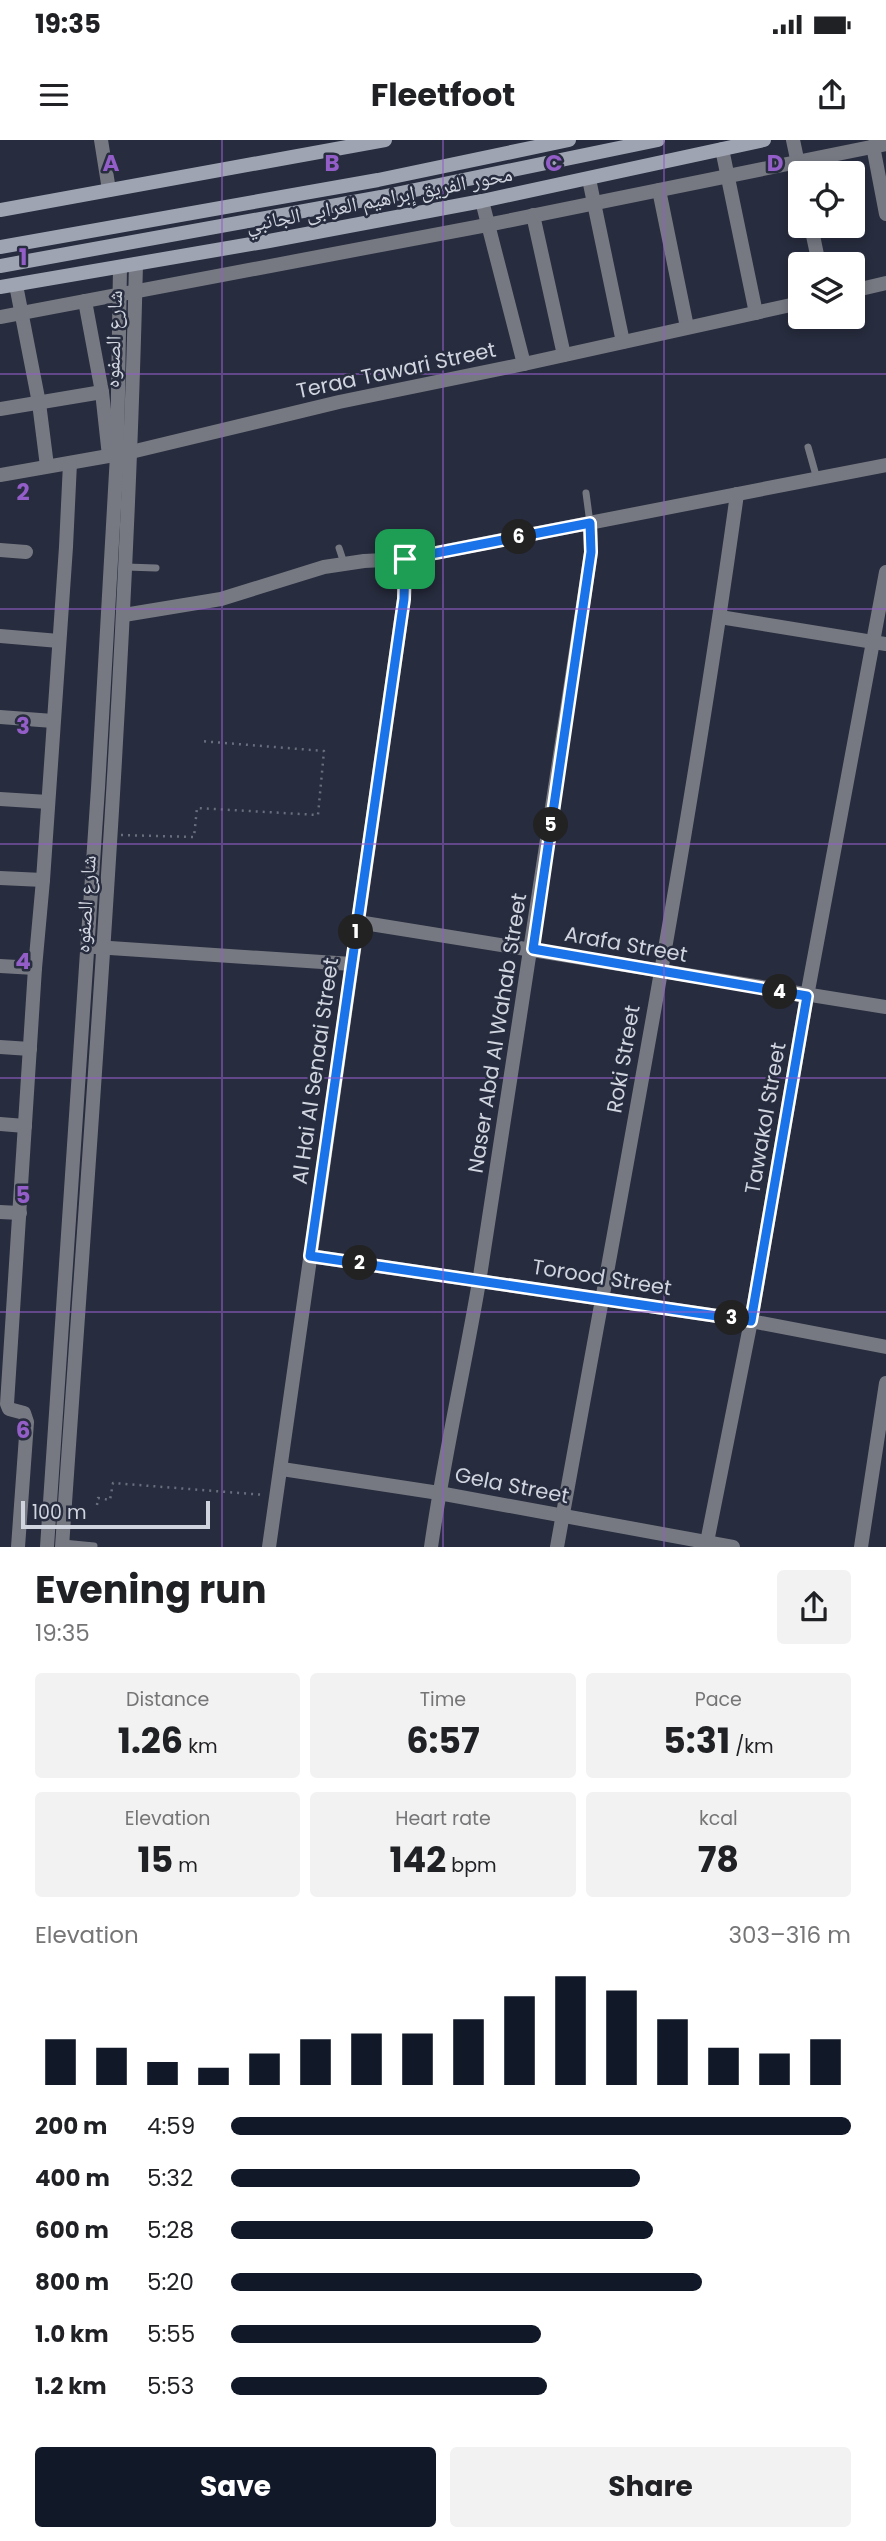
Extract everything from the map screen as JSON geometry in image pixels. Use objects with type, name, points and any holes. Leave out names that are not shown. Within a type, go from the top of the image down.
[{"type":"main road","points":[[0,210],[385,140]]},
{"type":"main road","points":[[0,247],[378,180],[569,140]]},
{"type":"main road","points":[[0,266],[381,197],[658,140]]},
{"type":"main road","name":"محور الفريق إبراهيم العرابى الجانبي","points":[[0,287],[481,201],[764,140]]},
{"type":"main road","points":[[551,187],[574,158]]},
{"type":"street","points":[[101,140],[109,190]]},
{"type":"street","points":[[793,140],[798,161]]},
{"type":"street","points":[[821,161],[880,145],[886,214]]},
{"type":"street","points":[[722,149],[756,313]]},
{"type":"street","points":[[0,317],[487,225],[728,176],[788,168]]},
{"type":"street","points":[[589,179],[622,342]]},
{"type":"street","points":[[659,190],[687,327]]},
{"type":"street","points":[[481,201],[524,364]]},
{"type":"street","points":[[533,215],[564,355]]},
{"type":"street","name":"شارع الصفوه","points":[[47,1547],[119,454],[136,264]]},
{"type":"street","name":"شارع الصفوه","points":[[63,1545],[124,615],[126,567],[119,454],[120,267]]},
{"type":"street","points":[[865,288],[886,283]]},
{"type":"street","points":[[16,285],[39,402],[47,466]]},
{"type":"street","points":[[85,301],[102,392],[119,454]]},
{"type":"street","name":"Teraa Tawari Street","points":[[0,475],[119,454],[340,402],[788,306]]},
{"type":"street","points":[[0,409],[102,392]]},
{"type":"street","points":[[19,1547],[27,1422],[24,1413],[4,1410],[7,1404],[7,1299],[20,1213],[70,463]]},
{"type":"street","points":[[124,615],[221,599],[304,572],[344,563],[405,559],[886,465]]},
{"type":"street","name":"Roki Street","points":[[557,1547],[660,971],[720,617],[737,494]]},
{"type":"street","name":"Naser Abd Al Wahab Street","points":[[430,1547],[479,1280],[533,949],[591,552],[590,523]]},
{"type":"street","points":[[0,550],[26,552]]},
{"type":"street","name":"Al Hai Al Senaai Street","points":[[269,1547],[404,599],[405,559]]},
{"type":"street","name":"Tawakol Street","points":[[707,1545],[751,1321],[807,996],[880,643],[886,572]]},
{"type":"street","points":[[720,617],[880,643]]},
{"type":"street","points":[[0,636],[59,641]]},
{"type":"street","points":[[0,717],[53,721]]},
{"type":"street","points":[[0,799],[48,802]]},
{"type":"street","points":[[0,878],[43,880]]},
{"type":"street","name":"Arafa Street","points":[[358,922],[886,1007]]},
{"type":"street","points":[[87,947],[352,964]]},
{"type":"street","points":[[0,966],[35,968]]},
{"type":"street","points":[[0,1047],[30,1049]]},
{"type":"street","points":[[0,1124],[25,1126]]},
{"type":"street","points":[[0,1212],[20,1213]]},
{"type":"street","name":"Torood Street","points":[[310,1256],[751,1321],[886,1347]]},
{"type":"street","points":[[861,1547],[882,1441],[886,1383]]},
{"type":"street","name":"Gela Street","points":[[282,1469],[439,1493],[688,1543],[733,1547]]},
{"type":"lane","points":[[808,447],[817,480]]},
{"type":"lane","points":[[586,493],[590,523]]},
{"type":"lane","points":[[339,548],[344,563]]},
{"type":"lane","points":[[126,567],[156,568]]},
{"type":"lane","points":[[63,1545],[94,1546]]},
{"type":"path","points":[[111,835],[194,837],[197,808],[318,815],[324,751],[200,741]]},
{"type":"path","points":[[97,1505],[98,1499],[110,1500],[113,1483],[277,1496]]},
{"type":"route","points":[[590,523],[591,552],[533,949],[807,996],[751,1321],[310,1256],[404,599],[405,559],[590,523]]}]
